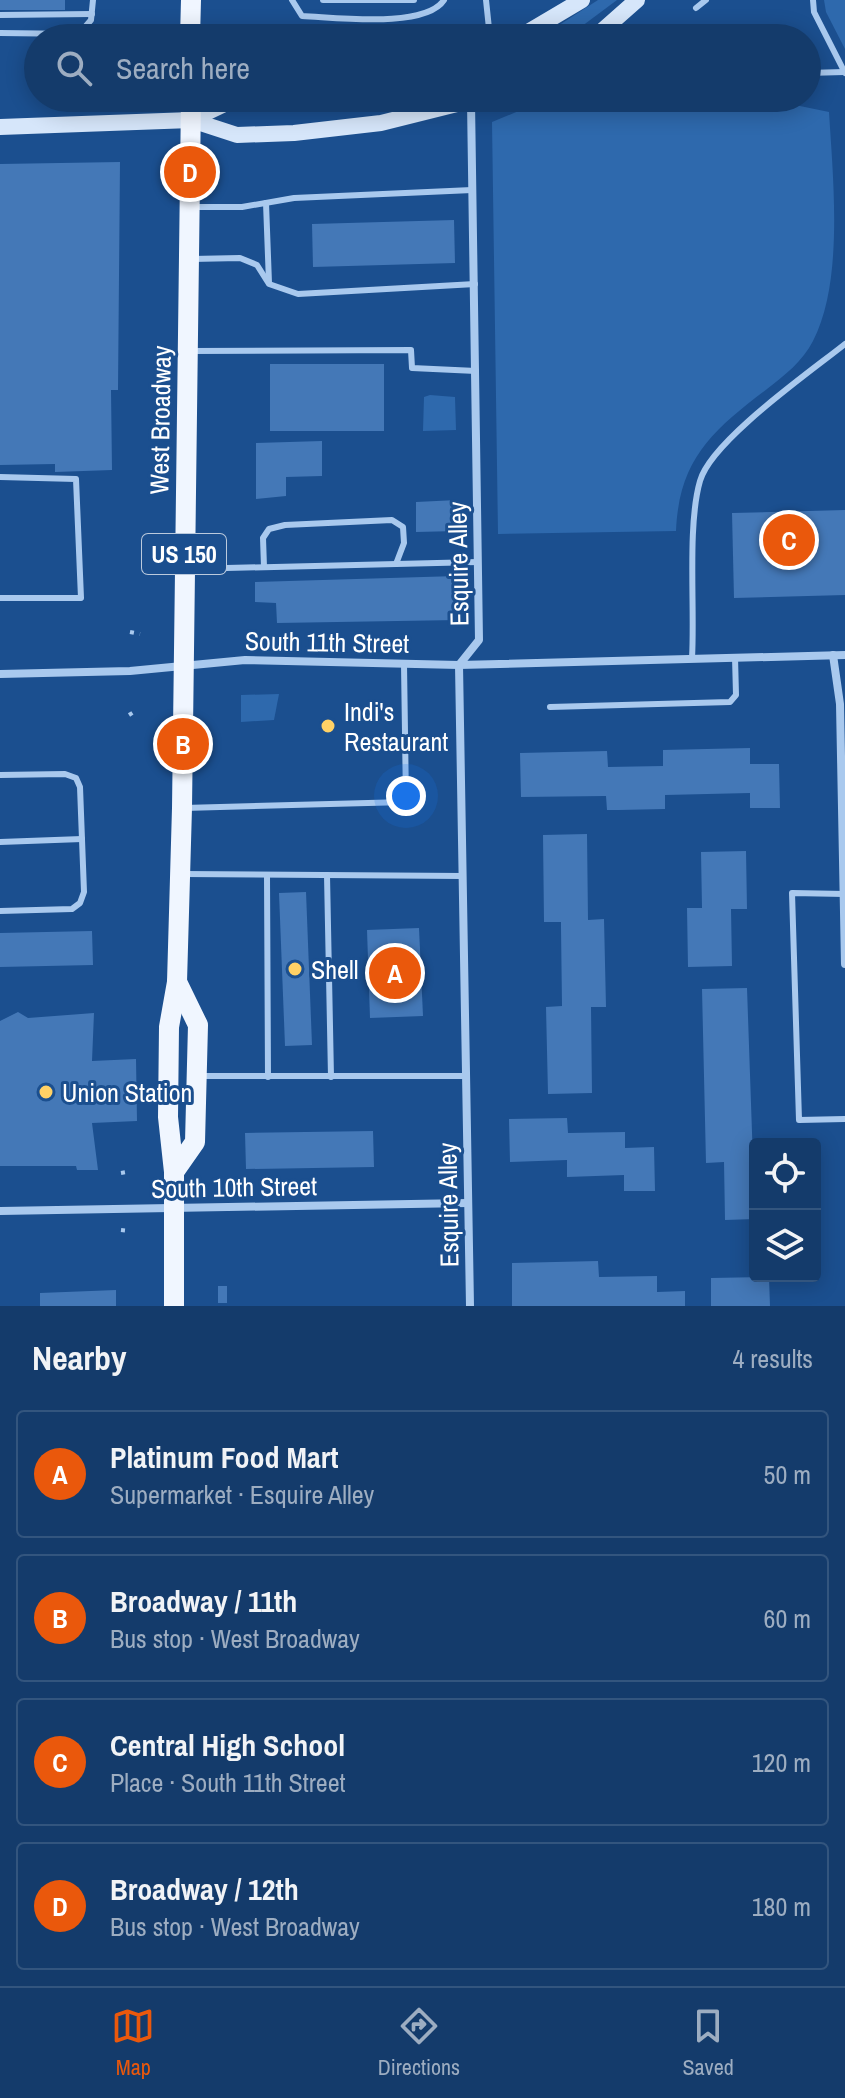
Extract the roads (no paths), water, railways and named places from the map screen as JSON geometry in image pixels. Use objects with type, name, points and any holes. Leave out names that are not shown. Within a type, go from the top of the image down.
[{"type":"main road","points":[[190,24],[191,0]]},
{"type":"main road","name":"West Broadway","points":[[174,1306],[174,1172],[168,1117],[169,1027],[177,982],[182,808],[191,112]]},
{"type":"main road","name":"West Broadway","points":[[174,1172],[195,1142],[198,1025],[177,982]]},
{"type":"street","points":[[542,24],[582,0]]},
{"type":"street","points":[[610,24],[637,0]]},
{"type":"street","points":[[191,120],[208,112]]},
{"type":"street","points":[[0,127],[191,120],[237,135],[294,133],[381,123],[426,112]]},
{"type":"street","name":"Esquire Alley","points":[[470,1306],[459,665],[479,640],[472,190],[475,112]]},
{"type":"street","points":[[833,655],[840,704],[845,964]]},
{"type":"street","name":"South 11th Street","points":[[0,674],[245,660],[459,665],[845,655]]},
{"type":"street","name":"South 10th Street","points":[[0,1211],[468,1203]]},
{"type":"lane","points":[[88,24],[93,0]]},
{"type":"lane","points":[[292,0],[302,16],[409,19],[441,5],[444,0]]},
{"type":"lane","points":[[323,0],[414,0]]},
{"type":"lane","points":[[486,0],[489,24]]},
{"type":"lane","points":[[696,8],[706,0]]},
{"type":"lane","points":[[813,0],[814,12],[820,24]]},
{"type":"lane","points":[[0,15],[92,14]]},
{"type":"lane","points":[[821,26],[845,72],[821,73]]},
{"type":"lane","points":[[0,33],[24,33]]},
{"type":"lane","points":[[190,207],[242,207],[294,198],[472,190]]},
{"type":"lane","points":[[266,203],[269,284]]},
{"type":"lane","points":[[189,259],[240,258],[257,265],[269,284],[298,294],[475,284]]},
{"type":"lane","points":[[692,658],[695,509],[700,478],[731,437],[845,344]]},
{"type":"lane","points":[[187,351],[411,350],[412,368],[476,371]]},
{"type":"lane","points":[[0,477],[76,479],[81,598],[0,598]]},
{"type":"lane","points":[[264,567],[263,538],[269,529],[285,525],[392,520],[403,527],[404,543],[396,564]]},
{"type":"lane","points":[[184,569],[478,562]]},
{"type":"lane","points":[[550,707],[730,702],[736,695],[735,657]]},
{"type":"lane","points":[[182,808],[406,802],[404,664]]},
{"type":"lane","points":[[0,775],[65,774],[76,778],[84,892],[80,903],[72,909],[0,911]]},
{"type":"lane","points":[[0,842],[82,839]]},
{"type":"lane","points":[[180,874],[463,876]]},
{"type":"lane","points":[[267,875],[268,1077]]},
{"type":"lane","points":[[327,875],[331,1077]]},
{"type":"lane","points":[[844,894],[792,893],[799,1120],[845,1119]]},
{"type":"lane","points":[[197,1076],[466,1076]]},
{"type":"place","name":"Broadway / 12th","points":[[190,172]]},
{"type":"place","name":"Central High School","points":[[789,540]]},
{"type":"place","name":"Indi's Restaurant","points":[[328,726]]},
{"type":"place","name":"Broadway / 11th","points":[[183,744]]},
{"type":"place","name":"Shell","points":[[295,969]]},
{"type":"place","name":"Platinum Food Mart","points":[[395,973]]},
{"type":"place","name":"Union Station","points":[[46,1092]]}]
